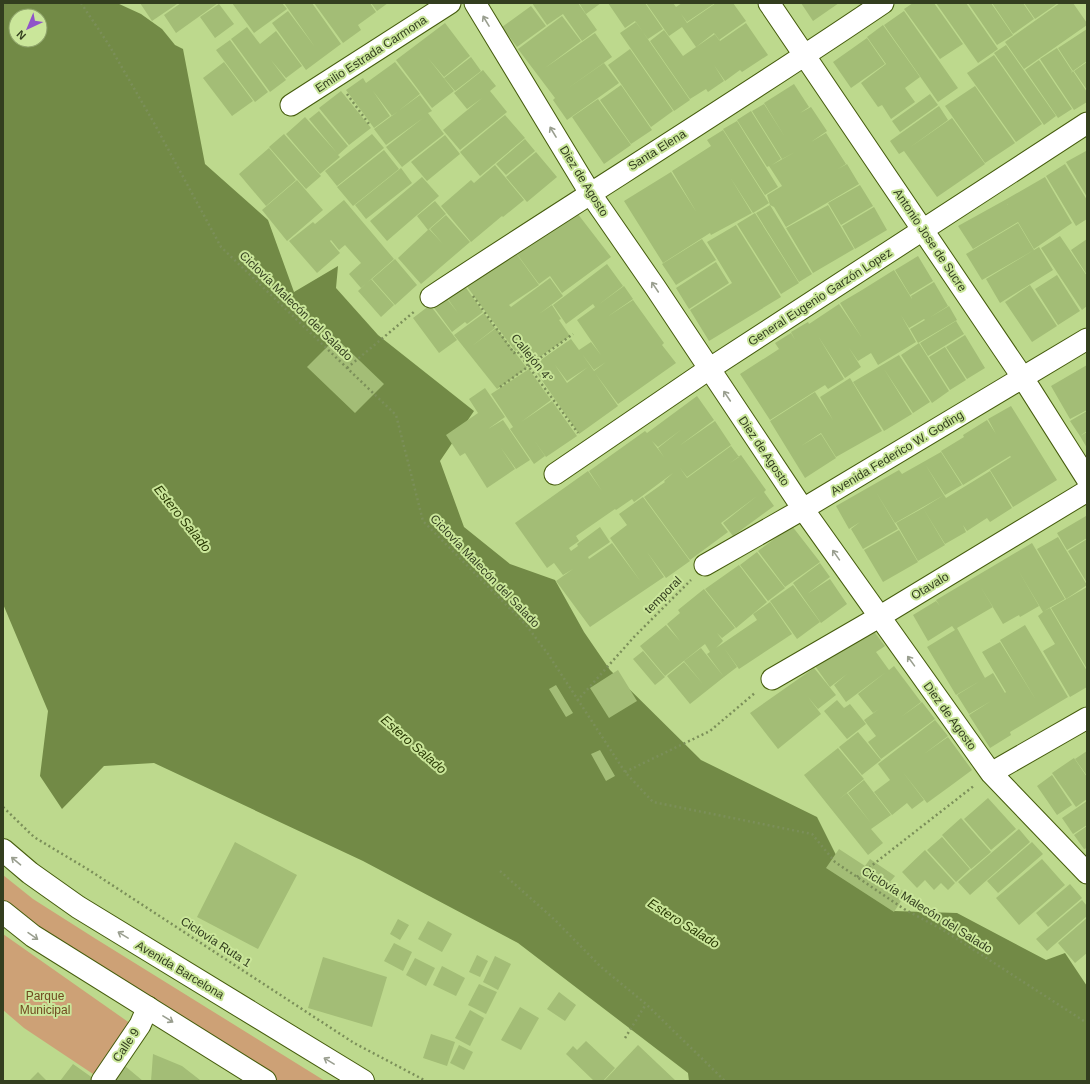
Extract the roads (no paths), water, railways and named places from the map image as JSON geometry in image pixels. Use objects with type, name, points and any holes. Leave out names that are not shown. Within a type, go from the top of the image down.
[{"type":"main road","name":"Avenida Barcelona","points":[[3,850],[30,873],[78,907],[362,1081]]},
{"type":"main road","points":[[3,912],[32,936],[265,1081]]},
{"type":"street","name":"Emilio Estrada Carmona","points":[[291,104],[335,78],[450,3]]},
{"type":"street","name":"Diez de Agosto","points":[[475,3],[590,193],[655,287],[803,510],[991,773],[1087,873]]},
{"type":"street","name":"Antonio Jose de Sucre","points":[[769,3],[1023,378],[1087,479]]},
{"type":"street","name":"Santa Elena","points":[[431,297],[590,193],[805,56],[883,3]]},
{"type":"street","name":"General Eugenio Garzón Lopez","points":[[556,474],[709,369],[1087,122]]},
{"type":"street","name":"Avenida Federico W. Goding","points":[[705,565],[803,510],[1087,339]]},
{"type":"street","name":"Otavalo","points":[[772,679],[880,617],[1087,491]]},
{"type":"street","points":[[991,773],[1087,718]]},
{"type":"street","name":"Calle 9","points":[[102,1081],[140,1025],[148,1007]]},
{"type":"water","name":"Estero Salado","points":[[3,3],[117,3],[141,14],[162,29],[175,45],[183,49],[205,164],[268,220],[294,292],[338,266],[336,288],[378,335],[474,411],[440,461],[464,527],[510,564],[555,580],[584,632],[610,670],[701,760],[817,817],[844,871],[894,911],[957,913],[1046,960],[1065,953],[1087,986],[1087,1081],[689,1081],[688,1073],[518,943],[363,861],[154,763],[104,766],[62,809],[40,776],[48,711],[3,604]]},
{"type":"park label","name":"Parque Municipal","points":[[45,1003]]}]
